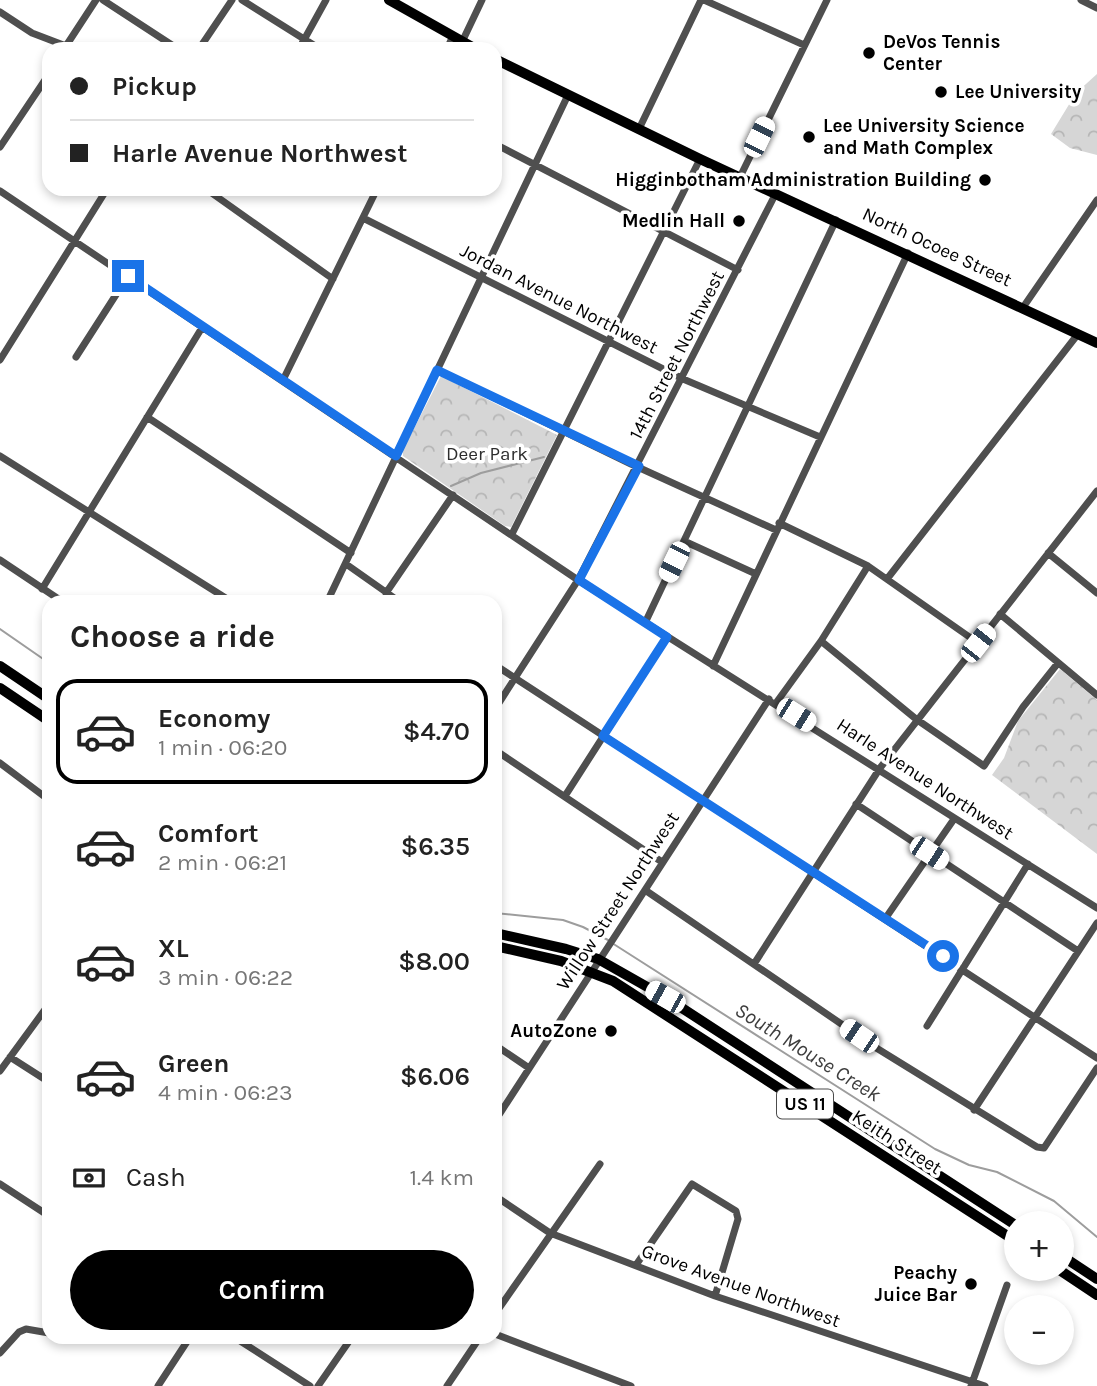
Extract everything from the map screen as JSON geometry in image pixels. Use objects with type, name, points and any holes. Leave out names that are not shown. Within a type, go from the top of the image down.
[{"type":"main road","points":[[389,0],[461,42]]},
{"type":"main road","name":"North Ocoee Street","points":[[502,62],[700,159],[1024,306],[1097,343]]},
{"type":"main road","points":[[0,666],[42,694]]},
{"type":"main road","points":[[0,688],[42,715]]},
{"type":"main road","name":"Keith Street","points":[[502,934],[566,948],[598,959],[665,997],[1004,1217]]},
{"type":"main road","name":"Keith Street","points":[[502,948],[561,961],[613,981],[1003,1233]]},
{"type":"main road","points":[[801,1100],[808,1089]]},
{"type":"main road","points":[[1074,1264],[1097,1279]]},
{"type":"main road","points":[[1074,1280],[1097,1295]]},
{"type":"street","points":[[68,42],[96,0]]},
{"type":"street","points":[[103,0],[167,42]]},
{"type":"street","points":[[204,42],[232,0]]},
{"type":"street","points":[[242,0],[308,42]]},
{"type":"street","points":[[304,40],[326,0]]},
{"type":"street","points":[[457,40],[482,0]]},
{"type":"street","points":[[639,129],[703,0],[804,46]]},
{"type":"street","points":[[740,177],[827,0]]},
{"type":"street","points":[[1081,0],[1097,8]]},
{"type":"street","points":[[0,12],[32,33],[53,42]]},
{"type":"street","points":[[0,147],[42,87]]},
{"type":"street","points":[[330,595],[479,277],[568,95]]},
{"type":"street","points":[[502,147],[738,270]]},
{"type":"street","points":[[512,534],[700,159]]},
{"type":"street","name":"Harle Avenue Northwest","points":[[0,191],[579,580],[880,768],[954,819],[1097,908]]},
{"type":"street","name":"14th Street Northwest","points":[[502,699],[579,580],[776,193]]},
{"type":"street","points":[[0,360],[102,196]]},
{"type":"street","points":[[215,196],[332,279]]},
{"type":"street","points":[[283,380],[374,196]]},
{"type":"street","points":[[1024,306],[1097,200]]},
{"type":"street","name":"Jordan Avenue Northwest","points":[[363,218],[683,379],[820,437]]},
{"type":"street","points":[[645,623],[836,220]]},
{"type":"street","points":[[713,666],[908,253]]},
{"type":"street","points":[[76,357],[128,276]]},
{"type":"street","points":[[42,589],[202,327]]},
{"type":"street","points":[[887,579],[1078,334]]},
{"type":"street","points":[[437,370],[705,497],[868,566],[978,643]]},
{"type":"street","points":[[147,417],[351,553]]},
{"type":"street","points":[[0,456],[222,595]]},
{"type":"street","points":[[754,964],[880,768],[1097,492]]},
{"type":"street","points":[[386,593],[453,495]]},
{"type":"street","points":[[684,541],[756,574]]},
{"type":"street","points":[[1048,553],[1097,593]]},
{"type":"street","points":[[0,560],[51,595]]},
{"type":"street","points":[[346,564],[389,595]]},
{"type":"street","name":"Willow Street Northwest","points":[[502,1110],[702,801],[773,701],[821,641],[868,566]]},
{"type":"street","points":[[1000,614],[1097,695]]},
{"type":"street","points":[[565,796],[667,637]]},
{"type":"street","points":[[821,641],[916,719],[984,766],[1023,707],[1059,663]]},
{"type":"street","points":[[502,669],[1097,1058]]},
{"type":"street","points":[[23,703],[33,688]]},
{"type":"street","points":[[502,755],[662,862]]},
{"type":"street","points":[[0,763],[42,795]]},
{"type":"street","points":[[856,804],[1078,951]]},
{"type":"street","points":[[885,919],[954,819]]},
{"type":"street","points":[[927,1026],[1006,904],[1028,864]]},
{"type":"street","points":[[645,890],[974,1110],[1016,1136],[1044,1148],[1097,1069]]},
{"type":"street","points":[[974,1110],[1097,923]]},
{"type":"street","points":[[0,1071],[42,1014]]},
{"type":"street","points":[[502,1050],[530,1068]]},
{"type":"street","points":[[10,1057],[42,1078]]},
{"type":"street","points":[[502,1304],[600,1164]]},
{"type":"street","points":[[0,1184],[42,1211]]},
{"type":"street","points":[[636,1265],[692,1184],[736,1211],[738,1219],[715,1296]]},
{"type":"street","name":"Grove Avenue Northwest","points":[[502,1201],[550,1233],[715,1296],[985,1386]]},
{"type":"street","points":[[972,1383],[1007,1285]]},
{"type":"street","points":[[0,1353],[19,1332],[26,1329],[42,1332]]},
{"type":"street","points":[[502,1337],[631,1386]]},
{"type":"street","points":[[158,1386],[185,1344]]},
{"type":"street","points":[[245,1344],[310,1386]]},
{"type":"street","points":[[318,1386],[347,1344]]},
{"type":"street","points":[[447,1386],[475,1344]]},
{"type":"green space","points":[[1097,74],[1097,155],[1070,148],[1051,134],[1076,93]]},
{"type":"green space","name":"Deer Park","points":[[441,376],[557,435],[511,527],[505,526],[403,456],[403,450]]},
{"type":"green space","points":[[1060,669],[1097,700],[1097,854],[992,775],[1004,758],[1018,721]]},
{"type":"waterway","points":[[451,486],[481,473],[544,457]]},
{"type":"waterway","name":"South Mouse Creek","points":[[0,629],[42,658]]},
{"type":"waterway","name":"South Mouse Creek","points":[[502,914],[563,920],[608,940]]},
{"type":"waterway","name":"South Mouse Creek","points":[[612,943],[935,1149],[969,1165],[997,1172],[1054,1201],[1097,1237]]},
{"type":"place","name":"DeVos Tennis Center","points":[[869,53]]},
{"type":"place","name":"Lee University","points":[[941,92]]},
{"type":"place","name":"Lee University Science and Math Complex","points":[[809,137]]},
{"type":"place","name":"Higginbotham Administration Building","points":[[985,180]]},
{"type":"place","name":"Medlin Hall","points":[[739,221]]},
{"type":"place","name":"AutoZone","points":[[611,1031]]},
{"type":"place","name":"Peachy Juice Bar","points":[[971,1284]]},
{"type":"route","points":[[128,276],[396,456],[437,370],[639,466],[579,580],[667,637],[603,736],[943,956]]}]
